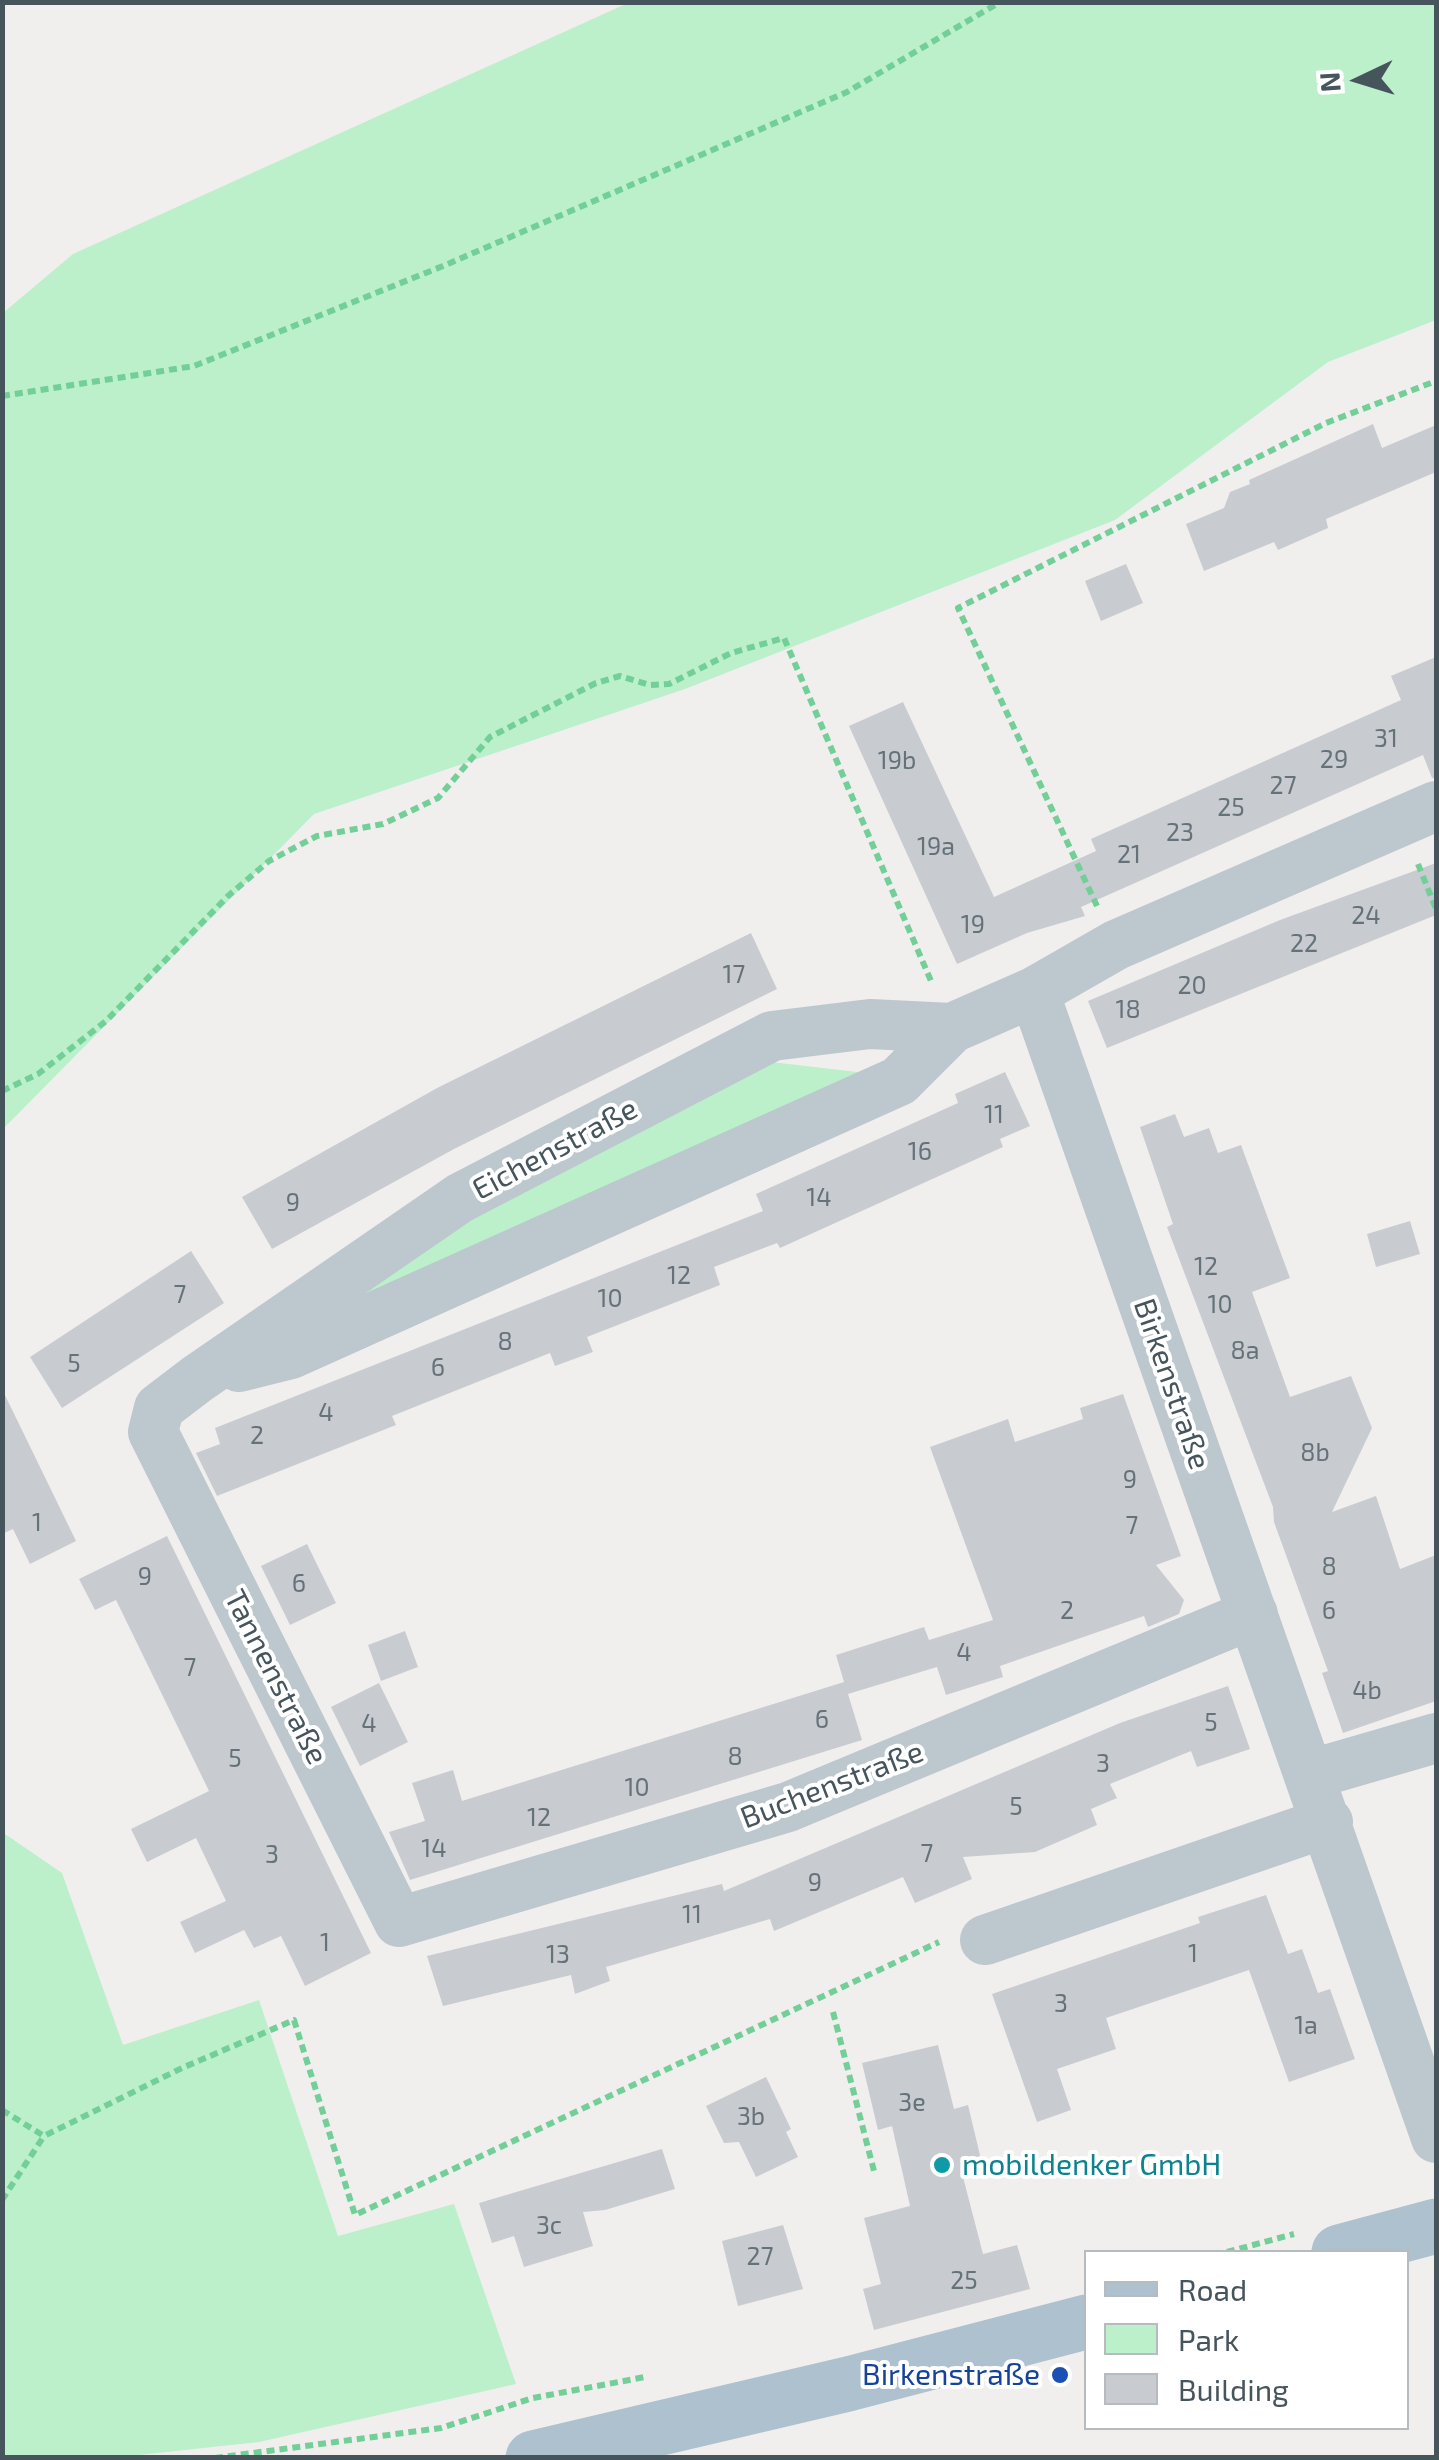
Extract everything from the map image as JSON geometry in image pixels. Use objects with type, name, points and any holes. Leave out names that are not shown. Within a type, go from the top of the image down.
[{"type":"main road","points":[[1346,2250],[1436,2226]]},
{"type":"main road","points":[[533,2458],[848,2384],[1084,2323]]},
{"type":"street","name":"Eichenstraße","points":[[198,1378],[290,1354],[900,1081],[952,1028],[1034,992],[1116,946],[1436,806]]},
{"type":"street","name":"Birkenstraße","points":[[1034,992],[1312,1774],[1436,2138]]},
{"type":"street","name":"Eichenstraße","points":[[154,1432],[159,1408],[198,1378],[460,1198],[772,1036],[870,1024],[952,1028]]},
{"type":"street","name":"Tannenstraße","points":[[154,1432],[400,1922]]},
{"type":"street","name":"Buchenstraße","points":[[400,1922],[788,1807],[1253,1614]]},
{"type":"street","points":[[1312,1774],[1436,1738]]},
{"type":"street","points":[[985,1940],[1328,1822]]},
{"type":"path","points":[[2,396],[194,366],[212,359],[443,266],[846,92],[1000,2]]},
{"type":"path","points":[[1116,946],[958,608],[1326,422],[1436,381]]},
{"type":"path","points":[[2,1092],[38,1074],[106,1021],[228,896],[269,861],[317,836],[383,824],[438,798],[490,736],[596,683],[620,676],[650,685],[670,684],[730,653],[784,638],[952,1028]]},
{"type":"path","points":[[2,2200],[44,2136],[182,2068],[294,2020],[355,2215],[912,1952],[968,1930],[985,1940]]},
{"type":"path","points":[[833,2012],[874,2171]]},
{"type":"path","points":[[2,2110],[44,2136]]},
{"type":"green space","points":[[628,3],[1436,3],[1436,320],[1328,362],[1115,520],[685,689],[314,814],[3,1129],[3,313],[73,254]]},
{"type":"green space","points":[[763,1061],[883,1075],[375,1303],[361,1282],[545,1168]]},
{"type":"green space","points":[[2,1832],[62,1873],[123,2045],[259,2000],[338,2236],[454,2204],[516,2384],[259,2442],[120,2457],[3,2457]]},
{"type":"building","points":[[1373,424],[1382,448],[1436,425],[1436,472],[1326,519],[1328,528],[1278,550],[1274,542],[1204,571],[1186,524],[1224,508],[1230,492],[1250,484],[1249,480]]},
{"type":"building","points":[[1126,564],[1143,603],[1101,621],[1085,581]]},
{"type":"building","points":[[1436,657],[1436,778],[1432,778],[1423,755],[1081,907],[1085,916],[1027,933],[957,964],[849,726],[903,702],[994,897],[1096,851],[1091,839],[1401,700],[1391,676]]},
{"type":"building","points":[[1436,863],[1436,915],[1107,1048],[1088,1001],[1280,920]]},
{"type":"building","points":[[751,933],[777,989],[454,1149],[272,1249],[242,1197],[439,1087]]},
{"type":"building","points":[[1005,1072],[1030,1126],[1000,1139],[1003,1147],[780,1248],[777,1243],[714,1267],[720,1285],[587,1337],[593,1352],[555,1366],[550,1353],[392,1416],[396,1425],[217,1496],[196,1453],[220,1444],[215,1428],[763,1211],[756,1194],[958,1103],[955,1094]]},
{"type":"building","points":[[1175,1114],[1184,1137],[1209,1128],[1218,1153],[1241,1145],[1290,1278],[1252,1292],[1290,1397],[1351,1376],[1372,1428],[1332,1512],[1376,1496],[1400,1569],[1436,1555],[1436,1701],[1343,1733],[1322,1673],[1328,1671],[1274,1522],[1273,1507],[1167,1227],[1173,1224],[1140,1127]]},
{"type":"building","points":[[1410,1221],[1420,1254],[1376,1267],[1367,1234]]},
{"type":"building","points":[[191,1251],[224,1303],[62,1408],[30,1357]]},
{"type":"building","points":[[2,1389],[76,1541],[30,1564],[13,1529],[2,1534]]},
{"type":"building","points":[[1123,1394],[1181,1556],[1156,1565],[1184,1600],[1179,1614],[1148,1627],[1144,1616],[1000,1666],[1003,1677],[946,1695],[937,1667],[848,1694],[862,1740],[410,1880],[389,1832],[425,1821],[412,1783],[453,1770],[462,1801],[844,1682],[836,1655],[924,1627],[929,1640],[993,1620],[930,1447],[1008,1419],[1015,1442],[1083,1419],[1080,1408]]},
{"type":"building","points":[[167,1536],[371,1953],[305,1986],[281,1936],[254,1948],[244,1930],[195,1953],[180,1922],[226,1901],[196,1838],[147,1862],[131,1829],[209,1791],[116,1600],[95,1610],[79,1579]]},
{"type":"building","points":[[307,1544],[336,1603],[290,1625],[261,1566]]},
{"type":"building","points":[[405,1631],[418,1667],[381,1681],[368,1645]]},
{"type":"building","points":[[379,1683],[408,1742],[360,1766],[331,1707]]},
{"type":"building","points":[[1228,1686],[1250,1749],[1197,1767],[1191,1751],[1110,1784],[1117,1798],[1091,1809],[1097,1825],[1035,1852],[963,1857],[972,1879],[915,1903],[903,1877],[774,1931],[770,1919],[606,1967],[610,1981],[575,1994],[571,1975],[443,2006],[427,1956],[722,1884],[724,1891],[1120,1723]]},
{"type":"building","points":[[1266,1895],[1288,1954],[1302,1949],[1318,1993],[1330,1989],[1355,2059],[1289,2082],[1249,1970],[1106,2018],[1116,2049],[1057,2069],[1071,2110],[1037,2122],[992,1994],[1200,1923],[1198,1917]]},
{"type":"building","points":[[938,2045],[954,2109],[968,2105],[984,2172],[963,2177],[983,2254],[1017,2245],[1030,2289],[874,2330],[863,2289],[881,2284],[864,2218],[910,2206],[892,2126],[878,2130],[862,2063]]},
{"type":"building","points":[[766,2077],[791,2129],[786,2132],[798,2157],[756,2177],[739,2142],[724,2143],[706,2106]]},
{"type":"building","points":[[662,2149],[675,2189],[605,2210],[583,2212],[593,2246],[524,2267],[514,2236],[492,2243],[479,2203]]},
{"type":"building","points":[[783,2225],[803,2289],[738,2306],[722,2241]]},
{"type":"place","name":"mobildenker GmbH","points":[[942,2165]]},
{"type":"place","name":"Birkenstraße","points":[[1060,2375]]}]
